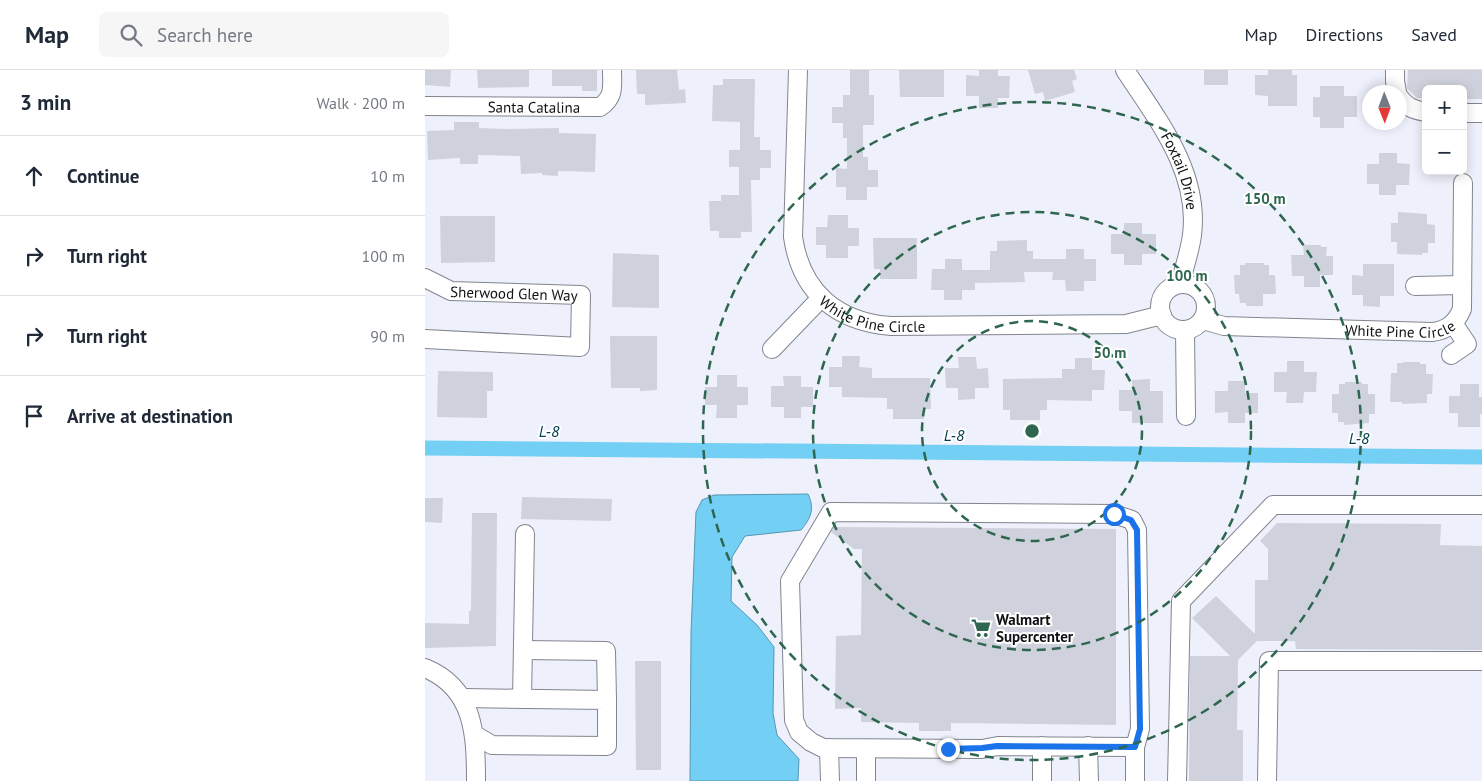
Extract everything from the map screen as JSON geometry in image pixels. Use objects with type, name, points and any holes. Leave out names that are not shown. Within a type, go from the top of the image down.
[{"type":"street","name":"Santa Catalina","points":[[425,106],[599,107],[608,102],[612,92],[612,70]]},
{"type":"street","name":"White Pine Circle","points":[[798,70],[793,238],[798,260],[807,280],[821,298],[834,308],[859,321],[891,326],[1126,324],[1162,315]]},
{"type":"street","name":"Foxtail Drive","points":[[1125,70],[1173,145],[1183,166],[1189,188],[1192,234],[1181,284]]},
{"type":"street","points":[[1395,70],[1396,85]]},
{"type":"street","points":[[1407,105],[1416,111],[1422,112]]},
{"type":"street","points":[[1467,113],[1482,113]]},
{"type":"street","name":"White Pine Circle","points":[[1203,320],[1224,326],[1442,331],[1458,318],[1462,309],[1463,183]]},
{"type":"street","name":"Sherwood Glen Way","points":[[425,278],[451,291],[581,295],[580,347],[425,339]]},
{"type":"street","points":[[1181,284],[1195,287],[1205,297],[1207,305],[1203,320],[1197,326],[1185,330],[1174,328],[1167,324],[1162,315],[1160,303],[1163,296],[1173,286],[1181,284]]},
{"type":"street","points":[[1415,286],[1462,285]]},
{"type":"street","points":[[772,349],[821,298]]},
{"type":"street","points":[[1451,355],[1467,344],[1453,323]]},
{"type":"street","points":[[1185,330],[1186,416]]},
{"type":"street","points":[[1177,781],[1181,601],[1273,505],[1482,505]]},
{"type":"street","points":[[1135,747],[997,746],[974,749],[866,749],[823,748],[811,742],[799,732],[794,720],[790,581],[831,512],[1114,514],[1131,520],[1137,530],[1140,729],[1135,747],[1135,781]]},
{"type":"street","points":[[522,699],[525,534]]},
{"type":"street","points":[[475,735],[492,745],[607,746],[606,651],[523,650]]},
{"type":"street","points":[[1267,781],[1269,661],[1482,661]]},
{"type":"street","points":[[425,668],[439,674],[463,698],[475,735],[476,781]]},
{"type":"street","points":[[463,698],[607,700]]},
{"type":"street","points":[[1042,746],[1042,781]]},
{"type":"street","points":[[1088,746],[1089,781]]},
{"type":"street","points":[[829,748],[830,781]]},
{"type":"street","points":[[866,749],[866,781]]},
{"type":"water","points":[[808,494],[811,513],[801,530],[745,536],[732,557],[731,601],[757,625],[774,647],[773,713],[777,735],[799,759],[798,781],[690,781],[691,633],[696,512],[702,500],[714,495]]},
{"type":"building","points":[[425,70],[451,70],[450,87],[425,85]]},
{"type":"building","points":[[477,70],[529,70],[529,87],[478,88]]},
{"type":"building","points":[[552,70],[597,70],[597,91],[582,91],[582,86],[552,86]]},
{"type":"building","points":[[636,70],[677,70],[679,90],[685,89],[686,103],[645,105],[645,94],[637,94]]},
{"type":"building","points":[[850,70],[869,70],[869,95],[874,95],[874,125],[863,125],[863,157],[868,157],[868,170],[878,170],[878,187],[867,187],[867,200],[846,200],[846,187],[836,187],[836,168],[847,169],[847,138],[843,138],[843,123],[832,123],[832,107],[843,107],[843,95],[850,95]]},
{"type":"building","points":[[899,70],[944,70],[944,97],[900,97]]},
{"type":"building","points":[[979,70],[998,70],[998,76],[1010,76],[1009,98],[998,98],[998,108],[979,108],[979,96],[966,96],[966,75],[979,76]]},
{"type":"building","points":[[1028,70],[1074,70],[1077,79],[1072,81],[1075,92],[1045,101],[1043,92],[1035,94]]},
{"type":"building","points":[[1204,70],[1228,70],[1228,85],[1204,85]]},
{"type":"building","points":[[1268,70],[1292,70],[1292,75],[1297,75],[1297,106],[1268,106],[1268,96],[1255,95],[1255,75],[1268,75]]},
{"type":"building","points":[[1408,70],[1482,70],[1482,99],[1467,99],[1467,85],[1422,85],[1422,98],[1417,98],[1407,88]]},
{"type":"building","points":[[723,79],[755,79],[754,137],[760,137],[760,150],[771,150],[771,168],[760,168],[760,180],[751,180],[752,232],[741,232],[741,238],[719,238],[719,231],[710,231],[709,201],[721,201],[721,195],[739,195],[739,167],[729,167],[729,150],[740,150],[740,122],[712,121],[713,85],[723,85]]},
{"type":"building","points":[[1320,86],[1344,86],[1344,96],[1357,96],[1357,117],[1344,117],[1344,128],[1320,128],[1320,117],[1313,117],[1313,97],[1320,97]]},
{"type":"building","points":[[454,122],[479,122],[479,128],[559,128],[559,133],[596,134],[595,172],[558,171],[558,176],[542,175],[542,173],[521,174],[520,156],[478,155],[478,164],[460,164],[460,158],[428,160],[427,131],[454,130]]},
{"type":"building","points":[[1379,153],[1397,153],[1397,163],[1410,164],[1409,185],[1396,185],[1396,195],[1379,195],[1379,184],[1367,184],[1367,164],[1379,164]]},
{"type":"building","points":[[1398,212],[1427,214],[1427,224],[1435,225],[1435,243],[1428,243],[1428,253],[1422,253],[1422,255],[1397,254],[1397,242],[1391,242],[1391,223],[1398,223]]},
{"type":"building","points":[[828,215],[848,215],[848,228],[859,228],[859,246],[848,246],[848,258],[826,258],[826,245],[816,245],[816,227],[827,227]]},
{"type":"building","points":[[440,216],[495,216],[495,262],[441,263]]},
{"type":"building","points":[[1124,223],[1142,223],[1142,234],[1156,234],[1156,254],[1142,254],[1142,265],[1124,265],[1124,254],[1111,254],[1111,234],[1124,234]]},
{"type":"building","points":[[873,238],[917,238],[917,279],[880,279],[880,269],[874,269]]},
{"type":"building","points":[[1027,240],[1027,251],[1033,251],[1033,259],[1066,259],[1066,249],[1084,249],[1084,259],[1096,259],[1096,281],[1084,281],[1084,291],[1066,291],[1065,280],[1052,280],[1053,272],[1024,272],[1025,282],[975,283],[975,290],[962,290],[962,300],[944,300],[944,290],[931,290],[932,269],[945,269],[945,259],[962,259],[962,270],[990,270],[990,251],[997,251],[997,241]]},
{"type":"building","points":[[1303,245],[1327,247],[1326,256],[1333,256],[1333,275],[1320,275],[1320,287],[1304,287],[1304,276],[1292,276],[1291,255],[1304,255]]},
{"type":"building","points":[[613,253],[659,255],[659,308],[612,307]]},
{"type":"building","points":[[1245,263],[1264,263],[1264,265],[1269,265],[1269,275],[1275,275],[1276,294],[1263,294],[1263,306],[1246,306],[1246,303],[1240,303],[1239,294],[1235,294],[1234,275],[1240,275],[1240,265],[1245,265]]},
{"type":"building","points":[[1363,264],[1394,264],[1394,296],[1380,296],[1380,307],[1363,306],[1363,295],[1352,295],[1352,275],[1363,276]]},
{"type":"building","points":[[610,336],[657,336],[657,390],[640,391],[640,388],[611,388]]},
{"type":"building","points":[[842,356],[860,356],[859,367],[872,368],[872,378],[930,378],[931,409],[924,409],[924,419],[893,419],[893,409],[887,409],[887,398],[842,397],[842,387],[829,387],[829,367],[842,367]]},
{"type":"building","points":[[958,357],[976,357],[977,369],[988,368],[989,388],[975,388],[975,399],[958,400],[958,388],[946,388],[945,368],[959,368]]},
{"type":"building","points":[[1075,358],[1092,358],[1092,370],[1105,370],[1104,390],[1092,390],[1092,401],[1047,400],[1047,410],[1040,410],[1040,420],[1010,420],[1010,410],[1003,410],[1003,379],[1062,378],[1062,369],[1075,369]]},
{"type":"building","points":[[1287,361],[1304,361],[1304,372],[1317,372],[1316,392],[1304,392],[1303,403],[1286,403],[1287,392],[1274,392],[1274,372],[1287,372]]},
{"type":"building","points":[[1397,363],[1426,364],[1426,374],[1433,374],[1432,394],[1427,394],[1427,403],[1402,404],[1402,402],[1390,402],[1391,373],[1397,373]]},
{"type":"building","points":[[438,371],[493,372],[493,391],[487,391],[487,418],[437,417]]},
{"type":"building","points":[[717,375],[737,375],[737,387],[748,387],[748,405],[737,405],[737,418],[716,418],[717,405],[705,405],[705,387],[717,387]]},
{"type":"building","points":[[783,376],[801,376],[801,387],[813,387],[813,407],[801,407],[801,418],[784,418],[784,407],[771,407],[771,386],[784,386]]},
{"type":"building","points":[[1150,379],[1150,391],[1163,391],[1163,423],[1132,423],[1132,411],[1119,411],[1119,390],[1132,390],[1132,380]]},
{"type":"building","points":[[1228,381],[1245,381],[1245,393],[1258,393],[1258,413],[1245,413],[1245,423],[1228,423],[1228,412],[1215,413],[1215,391],[1228,391]]},
{"type":"building","points":[[1345,382],[1368,384],[1368,394],[1375,394],[1375,414],[1369,414],[1369,423],[1344,425],[1344,422],[1338,422],[1338,413],[1332,413],[1332,394],[1339,394],[1339,384],[1345,384]]},
{"type":"building","points":[[1460,384],[1479,384],[1479,397],[1482,397],[1480,427],[1458,427],[1458,413],[1449,413],[1449,396],[1460,396]]},
{"type":"building","points":[[522,497],[612,499],[611,521],[521,519]]},
{"type":"building","points":[[425,498],[443,498],[442,523],[425,522]]},
{"type":"building","points":[[472,513],[497,513],[496,646],[425,648],[425,623],[469,624],[469,611],[471,611]]},
{"type":"building","points":[[1277,523],[1441,524],[1440,545],[1482,546],[1482,650],[1296,649],[1295,641],[1257,641],[1238,660],[1237,730],[1243,730],[1243,781],[1189,781],[1190,656],[1230,656],[1192,618],[1216,596],[1255,634],[1255,580],[1268,580],[1268,549],[1260,541]]},
{"type":"building","points":[[834,527],[1116,529],[1116,725],[951,723],[951,731],[919,731],[919,723],[861,722],[861,708],[835,709],[836,636],[861,635],[862,549],[854,549],[831,532]]},
{"type":"building","points":[[635,661],[661,661],[661,770],[636,770]]},
{"type":"waterway","name":"L-8","points":[[425,448],[1482,457]]},
{"type":"place","name":"Walmart Supercenter","points":[[981,628]]},
{"type":"route","points":[[948,749],[997,746],[1135,747],[1140,729],[1137,530],[1131,520],[1114,514]]}]
